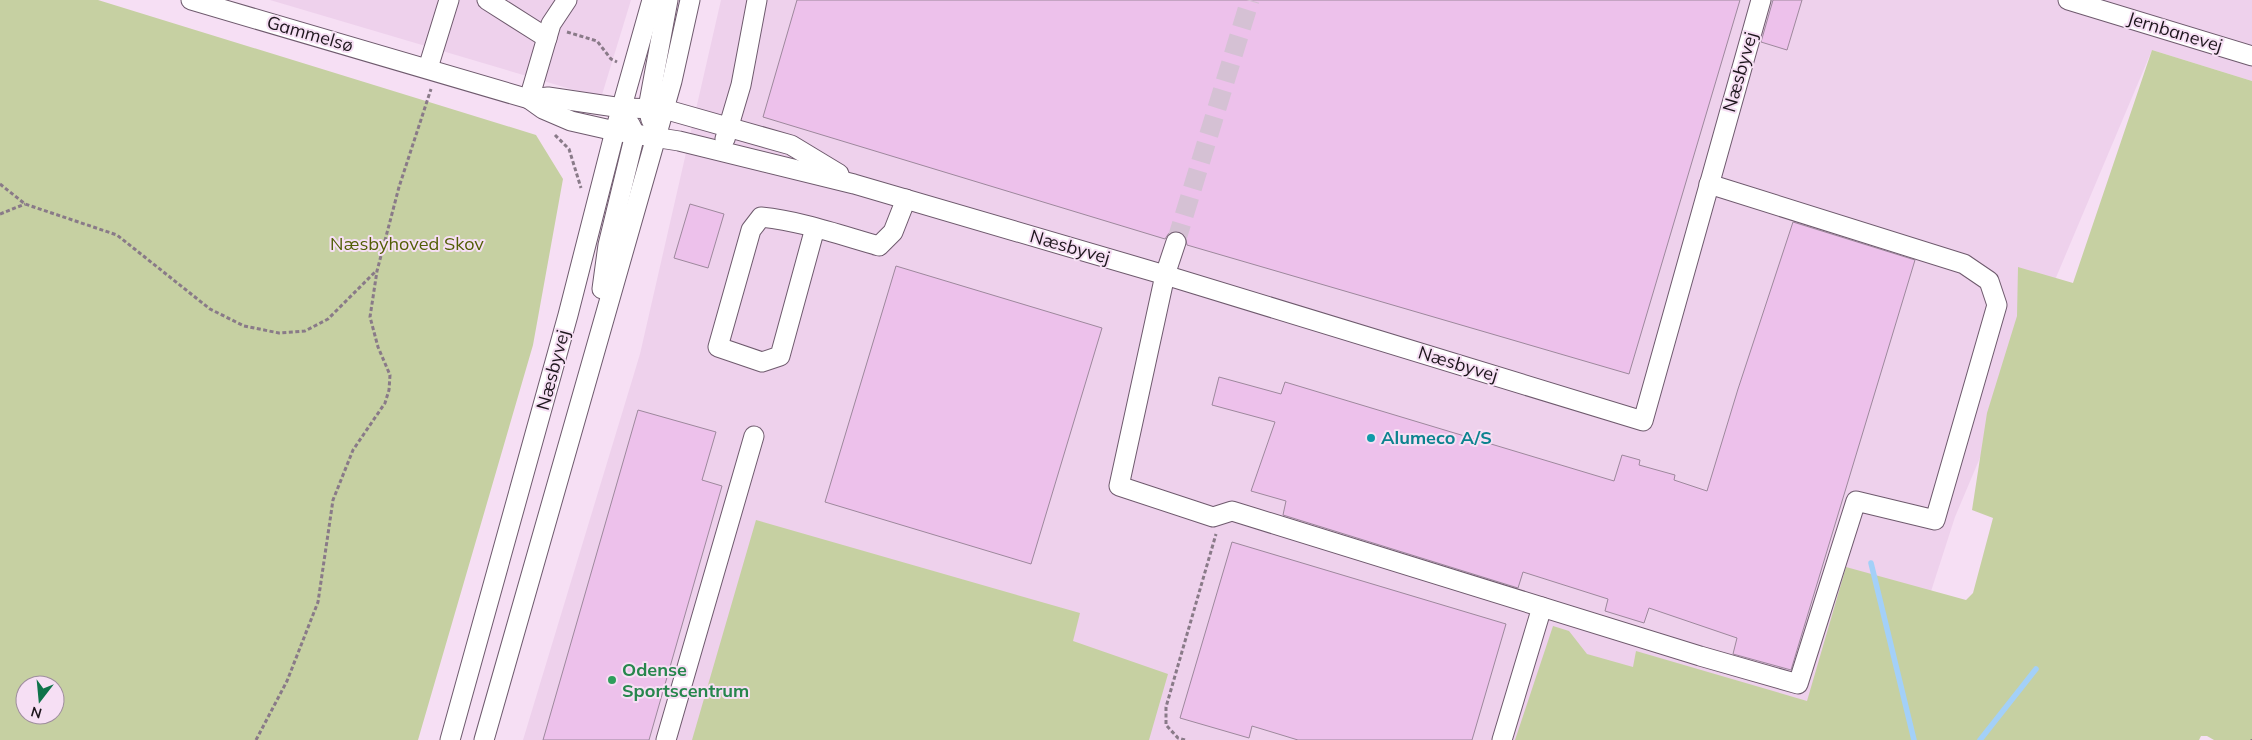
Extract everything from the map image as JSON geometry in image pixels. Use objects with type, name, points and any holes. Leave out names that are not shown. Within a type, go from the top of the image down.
[{"type":"street","name":"Gammelsø","points":[[195,0],[529,99],[543,109],[571,121],[655,139]]},
{"type":"street","points":[[428,68],[449,0]]},
{"type":"street","points":[[487,0],[548,33]]},
{"type":"street","points":[[529,99],[548,33],[567,0]]},
{"type":"street","name":"Næsbyvej","points":[[450,740],[568,315],[615,131],[652,0]]},
{"type":"street","points":[[656,109],[668,0]]},
{"type":"street","name":"Næsbyvej","points":[[484,740],[655,139],[656,109],[690,0]]},
{"type":"street","points":[[721,152],[741,85],[757,0]]},
{"type":"street","name":"Næsbyvej","points":[[655,139],[679,141],[854,184],[1165,275],[1642,421],[1761,0]]},
{"type":"street","name":"Jernbanevej","points":[[2068,0],[2252,56]]},
{"type":"street","name":"Gammelsø","points":[[529,99],[548,97],[622,108],[656,109]]},
{"type":"street","points":[[594,355],[608,245],[635,134],[622,108]]},
{"type":"street","name":"Næsbyvej","points":[[656,109],[791,145],[854,184]]},
{"type":"street","points":[[1176,242],[1165,275],[1118,486],[1213,517],[1232,511],[1700,656],[1798,684],[1856,501],[1935,520],[1996,305],[1989,282],[1964,264],[1709,184]]},
{"type":"street","points":[[814,228],[780,356],[762,362],[718,347],[751,230],[761,217],[782,219],[879,246],[893,232],[906,199]]},
{"type":"street","points":[[666,740],[754,436]]},
{"type":"street","points":[[1502,740],[1542,607]]},
{"type":"path","points":[[548,33],[597,41],[611,59],[633,70]]},
{"type":"path","points":[[256,740],[287,681],[318,602],[333,500],[353,450],[385,402],[389,390],[390,375],[378,347],[370,317],[377,271],[399,187],[432,87],[428,68]]},
{"type":"path","points":[[549,129],[569,149],[581,187],[595,212]]},
{"type":"path","points":[[0,184],[25,204],[117,235],[210,309],[244,326],[280,332],[305,331],[328,319],[377,271]]},
{"type":"path","points":[[0,214],[25,204]]},
{"type":"path","points":[[1185,740],[1178,738],[1166,725],[1166,707],[1222,514]]},
{"type":"shaded area","points":[[270,0],[631,0],[601,98]]},
{"type":"shaded area","points":[[721,0],[2252,0],[2252,81],[2152,50],[1955,517],[1883,740],[523,740],[640,354]]},
{"type":"green space","name":"Næsbyhoved Skov","points":[[0,0],[98,0],[536,135],[563,179],[533,345],[418,740],[0,740]]},
{"type":"green space","points":[[2152,50],[2252,81],[2252,740],[2214,740],[2207,736],[2201,736],[2199,740],[1515,740],[1553,626],[1569,631],[1587,654],[1633,667],[1636,651],[1807,701],[1846,567],[1966,600],[1973,593],[1993,518],[1972,510],[1987,413],[2017,316],[2018,267],[2073,283]]},
{"type":"green space","points":[[756,520],[1080,613],[1073,641],[1168,674],[1149,740],[692,740]]},
{"type":"building","points":[[797,0],[1740,0],[1629,374],[1187,245],[1185,235],[1179,231],[1169,233],[1165,239],[763,117]]},
{"type":"building","points":[[1773,0],[1802,0],[1787,50],[1761,42]]},
{"type":"building","points":[[690,204],[724,214],[708,268],[674,258]]},
{"type":"building","name":"Alumeco A/S","points":[[1793,222],[1915,260],[1791,670],[1733,654],[1737,638],[1649,608],[1644,623],[1605,611],[1608,599],[1523,572],[1518,588],[1283,515],[1286,501],[1251,491],[1275,422],[1212,405],[1219,377],[1281,394],[1285,382],[1614,481],[1622,455],[1640,460],[1639,465],[1675,475],[1674,480],[1707,491],[1738,389]]},
{"type":"building","points":[[896,266],[1102,328],[1031,564],[825,502]]},
{"type":"building","points":[[638,410],[716,432],[702,480],[722,486],[649,740],[543,740]]},
{"type":"building","points":[[1232,542],[1506,624],[1472,740],[1298,740],[1252,726],[1249,738],[1180,718]]},
{"type":"waterway","points":[[1871,563],[1914,740]]},
{"type":"waterway","points":[[1980,740],[2036,669]]},
{"type":"tunnel","points":[[1176,242],[1250,0]]},
{"type":"place","name":"Alumeco A/S","points":[[1371,438]]},
{"type":"place","name":"Odense Sportscentrum","points":[[612,680]]}]
